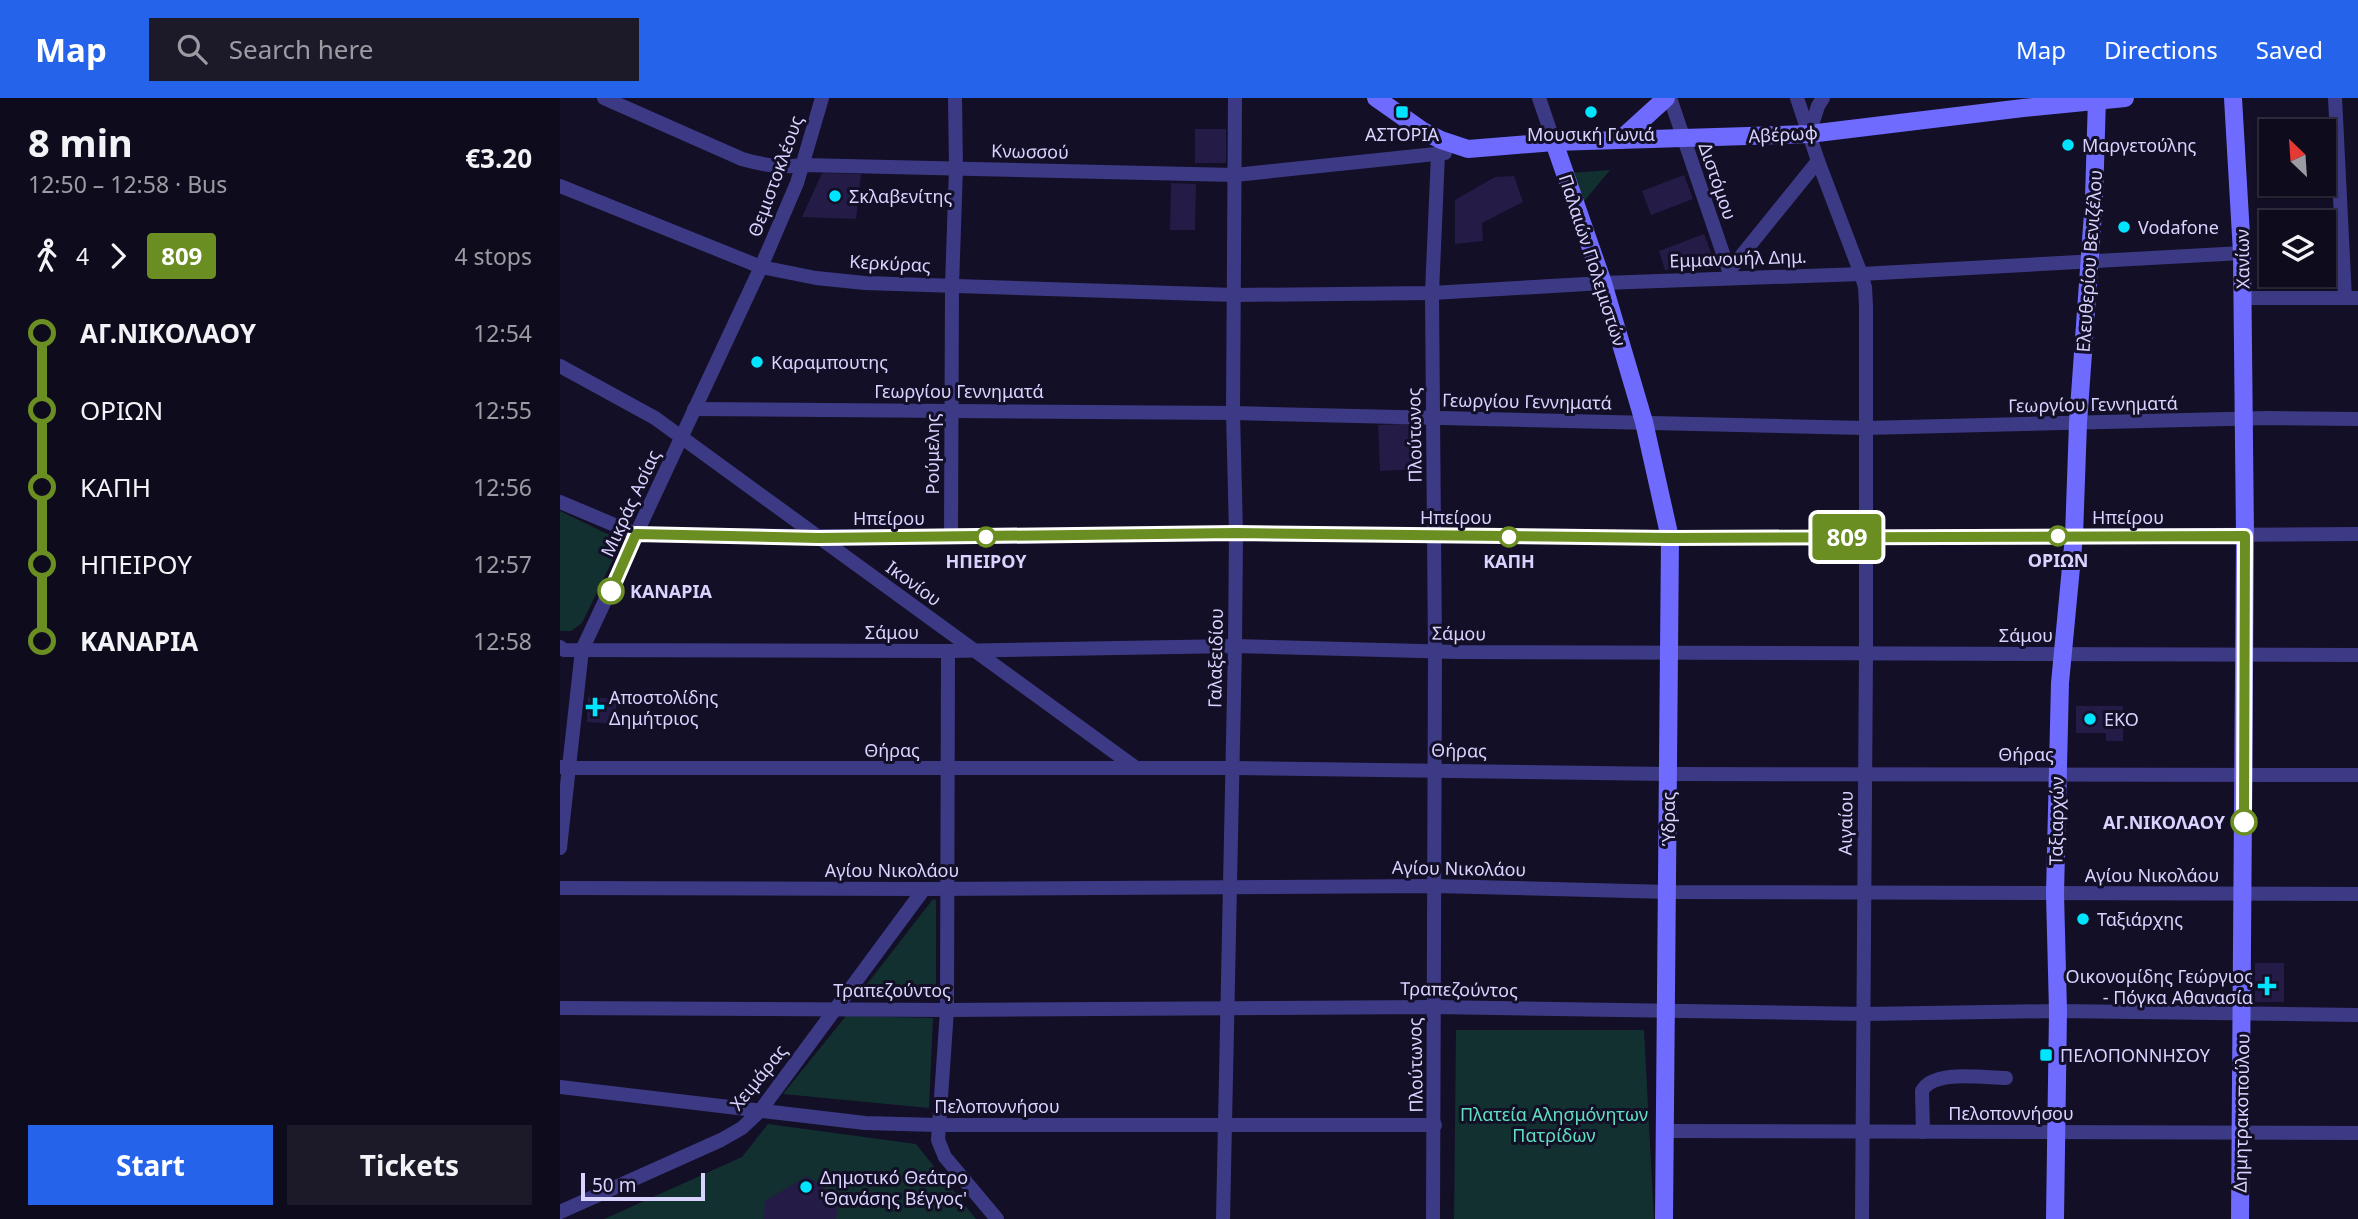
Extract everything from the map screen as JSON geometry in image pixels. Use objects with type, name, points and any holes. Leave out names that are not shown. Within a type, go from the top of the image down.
[{"type":"street","name":"Κνωσσού","points":[[604,98],[742,159],[765,166],[1235,175],[1468,149]]},
{"type":"street","name":"Θεμιστοκλέους","points":[[761,267],[803,165],[822,98]]},
{"type":"street","name":"Ρούμελης","points":[[951,537],[955,98]]},
{"type":"street","name":"Γαλαξειδίου","points":[[1223,1219],[1235,646],[1235,98]]},
{"type":"street","points":[[1376,98],[1423,131],[1468,149]]},
{"type":"street","name":"Παλαιών Πολεμιστών","points":[[1539,98],[1603,283],[1644,422]]},
{"type":"street","points":[[1620,140],[1668,98]]},
{"type":"street","name":"Διστόμου","points":[[1668,98],[1730,274]]},
{"type":"street","name":"Αιγαίου","points":[[1797,98],[1865,287],[1863,1219]]},
{"type":"street","points":[[1809,134],[1823,98]]},
{"type":"street","name":"Αβέρωφ","points":[[1468,149],[1554,142],[1809,134],[2022,103],[2125,98]]},
{"type":"street","name":"Χανίων","points":[[2233,98],[2239,165],[2242,253],[2243,420]]},
{"type":"street","points":[[2242,298],[2352,298],[2335,98]]},
{"type":"street","name":"Ελευθερίου Βενιζέλου","points":[[2078,423],[2094,199],[2097,100]]},
{"type":"street","name":"Πλούτωνος","points":[[1433,1219],[1436,652],[1432,293],[1438,154]]},
{"type":"street","points":[[1730,274],[1818,162]]},
{"type":"street","name":"Κερκύρας","points":[[560,186],[761,267],[816,278],[865,283],[1235,295]]},
{"type":"street","name":"Εμμανουήλ Δημ.","points":[[1235,295],[1432,293],[1730,274],[1861,274],[2242,253]]},
{"type":"street","name":"Μικράς Ασίας","points":[[560,848],[564,768],[582,650],[761,267]]},
{"type":"street","name":"Ικονίου","points":[[560,366],[655,418],[1136,768]]},
{"type":"street","name":"Γεωργίου Γεννηματά","points":[[694,409],[1233,413],[1865,428],[2358,419]]},
{"type":"street","name":"Δημητρακοπούλου","points":[[2240,1219],[2245,775],[2243,420]]},
{"type":"street","name":"Ύδρας","points":[[1644,422],[1670,538],[1664,1219]]},
{"type":"street","name":"Ταξιαρχών","points":[[2054,1219],[2058,1012],[2055,894],[2057,773],[2062,655],[2074,536],[2078,423]]},
{"type":"street","name":"Ηπείρου","points":[[560,502],[636,534],[819,538],[1236,533],[1670,538],[2358,534]]},
{"type":"street","name":"Σάμου","points":[[560,647],[564,650],[975,651],[1235,646],[1436,652],[2358,655]]},
{"type":"street","points":[[948,651],[947,1010],[938,1140],[945,1157],[997,1219]]},
{"type":"street","name":"Θήρας","points":[[564,768],[1233,768],[1668,774],[2358,775]]},
{"type":"street","name":"Αγίου Νικολάου","points":[[560,888],[1435,886],[1668,892],[2358,894]]},
{"type":"street","name":"Χειμάρας","points":[[560,1212],[742,1128],[760,1111],[924,889]]},
{"type":"street","name":"Τραπεζούντος","points":[[560,1008],[947,1010],[1434,1007],[1865,1014],[2058,1012],[2358,1015]]},
{"type":"street","points":[[1923,1132],[1922,1091],[1933,1080],[1944,1077],[2006,1078]]},
{"type":"street","name":"Πελοποννήσου","points":[[560,1087],[865,1123],[1435,1125]]},
{"type":"street","name":"Πελοποννήσου","points":[[1664,1131],[2358,1133]]},
{"type":"green space","points":[[1610,170],[1581,205],[1570,173]]},
{"type":"green space","points":[[560,511],[622,541],[582,623],[571,631],[560,631]]},
{"type":"green space","points":[[933,899],[936,900],[936,988],[864,988]]},
{"type":"green space","points":[[846,1016],[933,1018],[929,1108],[783,1094]]},
{"type":"green space","name":"Πλατεία Αλησμόνητων Πατρίδων","points":[[1456,1030],[1644,1030],[1654,1219],[1454,1219]]},
{"type":"green space","points":[[768,1124],[916,1144],[976,1219],[604,1219],[742,1157]]},
{"type":"building","points":[[1195,129],[1226,129],[1226,163],[1195,163]]},
{"type":"building","name":"Σκλαβενίτης","points":[[822,173],[861,174],[856,219],[802,217]]},
{"type":"building","points":[[1684,175],[1693,199],[1651,215],[1642,191]]},
{"type":"building","points":[[1514,176],[1523,202],[1482,223],[1483,241],[1455,244],[1455,200],[1495,177]]},
{"type":"building","points":[[1171,183],[1196,184],[1195,230],[1170,230]]},
{"type":"building","points":[[1704,234],[1716,266],[1665,270],[1659,251]]},
{"type":"building","points":[[1420,423],[1422,469],[1380,471],[1378,425]]},
{"type":"building","points":[[588,697],[617,699],[615,724],[587,722]]},
{"type":"building","points":[[2076,706],[2123,706],[2123,741],[2106,741],[2106,733],[2076,733]]},
{"type":"building","points":[[2255,963],[2284,963],[2284,1002],[2255,1002]]},
{"type":"building","name":"Δημοτικό Θεάτρο 'Θανάσης Βέγγος'","points":[[807,1176],[840,1199],[836,1219],[763,1219],[765,1201]]},
{"type":"bus line","name":"809","points":[[611,591],[636,534],[819,538],[1236,533],[1670,538],[2245,536],[2244,822]]},
{"type":"place","name":"ΑΣΤΟΡΙΑ","points":[[1402,112]]},
{"type":"place","name":"Μουσική Γωνιά","points":[[1591,112]]},
{"type":"place","name":"Μαργετούλης","points":[[2068,145]]},
{"type":"place","name":"Σκλαβενίτης","points":[[835,196]]},
{"type":"place","name":"Vodafone","points":[[2124,227]]},
{"type":"place","name":"Καραμπουτης","points":[[757,362]]},
{"type":"place","name":"ΟΡΙΩΝ","points":[[2058,536]]},
{"type":"place","name":"ΗΠΕΙΡΟΥ","points":[[986,537]]},
{"type":"place","name":"ΚΑΠΗ","points":[[1509,537]]},
{"type":"place","name":"ΚΑΝΑΡΙΑ","points":[[611,591]]},
{"type":"place","name":"Αποστολίδης Δημήτριος","points":[[595,707]]},
{"type":"place","name":"EKO","points":[[2090,719]]},
{"type":"place","name":"ΑΓ.ΝΙΚΟΛΑΟΥ","points":[[2244,822]]},
{"type":"place","name":"Ταξιάρχης","points":[[2083,919]]},
{"type":"place","name":"Οικονομίδης Γεώργιος - Πόγκα Αθανασία","points":[[2267,986]]},
{"type":"place","name":"ΠΕΛΟΠΟΝΝΗΣΟΥ","points":[[2046,1055]]},
{"type":"place","name":"Δημοτικό Θεάτρο 'Θανάσης Βέγγος'","points":[[806,1187]]}]
